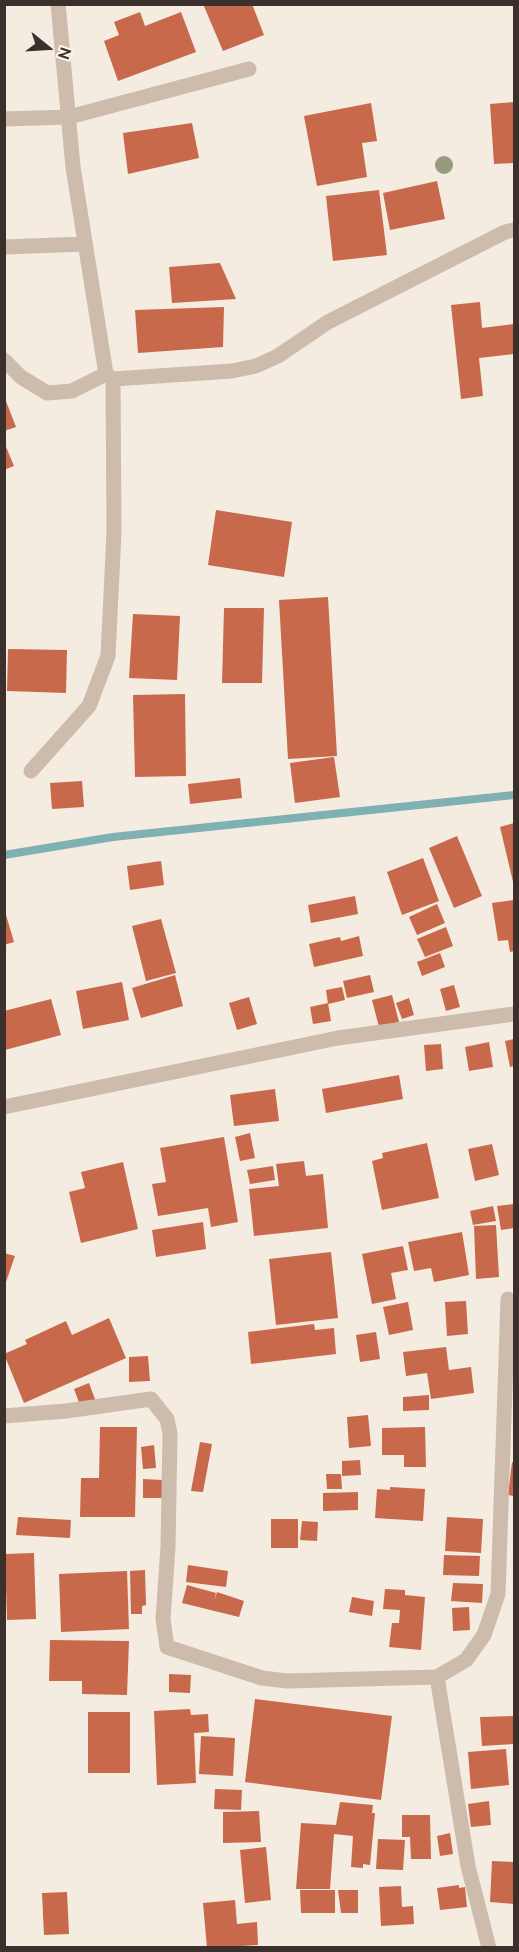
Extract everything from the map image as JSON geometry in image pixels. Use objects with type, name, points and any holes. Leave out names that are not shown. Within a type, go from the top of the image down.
[{"type":"street","points":[[31,771],[89,706],[108,656],[114,532],[109,376],[73,167],[58,4]]},
{"type":"street","points":[[4,119],[69,117],[249,69]]},
{"type":"street","points":[[4,360],[21,377],[47,393],[72,391],[109,376],[232,371],[256,366],[278,356],[327,322],[505,232],[514,230]]},
{"type":"street","points":[[4,247],[85,244]]},
{"type":"street","points":[[4,1107],[338,1038],[514,1014]]},
{"type":"street","points":[[4,1416],[66,1412],[151,1399],[167,1419],[170,1434],[164,1619],[167,1647],[262,1678],[287,1681],[437,1677],[466,1660],[472,1652],[484,1635],[498,1594],[508,1299]]},
{"type":"street","points":[[437,1677],[468,1866],[489,1947]]},
{"type":"building","points":[[203,4],[252,4],[264,35],[223,51]]},
{"type":"building","points":[[140,12],[145,26],[181,12],[196,52],[118,81],[104,41],[119,35],[114,22]]},
{"type":"building","points":[[514,102],[514,163],[494,164],[490,104]]},
{"type":"building","points":[[371,103],[377,141],[362,143],[367,177],[317,186],[304,116]]},
{"type":"building","points":[[192,123],[199,158],[128,174],[123,133]]},
{"type":"building","points":[[437,181],[445,219],[390,230],[383,193]]},
{"type":"building","points":[[379,190],[387,255],[333,261],[326,196]]},
{"type":"building","points":[[220,263],[236,299],[172,303],[169,267]]},
{"type":"building","points":[[480,302],[482,328],[514,324],[514,354],[479,358],[483,396],[461,399],[451,305]]},
{"type":"building","points":[[224,307],[223,347],[138,353],[135,310]]},
{"type":"building","points":[[4,396],[16,427],[4,431]]},
{"type":"building","points":[[4,442],[14,466],[4,470]]},
{"type":"building","points":[[216,510],[292,522],[284,577],[208,565]]},
{"type":"building","points":[[328,597],[337,756],[288,759],[279,600]]},
{"type":"building","points":[[224,608],[264,608],[262,683],[222,683]]},
{"type":"building","points":[[133,614],[180,616],[177,680],[129,678]]},
{"type":"building","points":[[8,649],[67,650],[66,693],[7,691]]},
{"type":"building","points":[[185,694],[186,776],[135,777],[133,695]]},
{"type":"building","points":[[334,757],[340,797],[295,803],[290,763]]},
{"type":"building","points":[[240,778],[242,798],[190,804],[188,784]]},
{"type":"building","points":[[82,781],[84,807],[52,809],[50,783]]},
{"type":"building","points":[[514,823],[514,886],[500,827]]},
{"type":"building","points":[[457,836],[482,896],[454,908],[429,848]]},
{"type":"building","points":[[423,858],[439,901],[402,915],[387,872]]},
{"type":"building","points":[[161,861],[164,885],[130,890],[127,866]]},
{"type":"building","points":[[355,896],[358,914],[311,923],[308,905]]},
{"type":"building","points":[[514,900],[514,951],[510,952],[508,940],[498,941],[492,903]]},
{"type":"building","points":[[437,904],[445,923],[417,935],[409,917]]},
{"type":"building","points":[[4,908],[14,942],[4,945]]},
{"type":"building","points":[[161,919],[176,973],[146,981],[132,926]]},
{"type":"building","points":[[446,927],[453,946],[425,957],[417,939]]},
{"type":"building","points":[[359,936],[363,956],[314,967],[309,944],[340,937],[341,941]]},
{"type":"building","points":[[440,953],[445,967],[422,976],[417,962]]},
{"type":"building","points":[[175,975],[183,1006],[141,1018],[132,988]]},
{"type":"building","points":[[370,975],[374,992],[347,998],[343,981]]},
{"type":"building","points":[[122,982],[129,1020],[83,1029],[76,991]]},
{"type":"building","points":[[454,985],[460,1007],[446,1011],[440,989]]},
{"type":"building","points":[[342,987],[345,1000],[328,1004],[326,990]]},
{"type":"building","points":[[392,995],[399,1022],[379,1027],[372,1000]]},
{"type":"building","points":[[249,997],[257,1024],[237,1030],[229,1003]]},
{"type":"building","points":[[409,998],[414,1015],[402,1019],[396,1003]]},
{"type":"building","points":[[51,999],[61,1035],[5,1050],[4,1011]]},
{"type":"building","points":[[328,1003],[331,1021],[313,1024],[310,1007]]},
{"type":"building","points":[[514,1039],[514,1066],[510,1067],[505,1041]]},
{"type":"building","points":[[489,1042],[493,1067],[469,1071],[465,1047]]},
{"type":"building","points":[[441,1044],[443,1069],[426,1071],[424,1045]]},
{"type":"building","points":[[399,1075],[403,1099],[326,1113],[322,1089]]},
{"type":"building","points":[[275,1089],[279,1121],[234,1126],[230,1095]]},
{"type":"building","points":[[250,1133],[255,1158],[240,1161],[235,1137]]},
{"type":"building","points":[[224,1137],[238,1222],[211,1227],[208,1208],[158,1216],[152,1184],[166,1182],[160,1148]]},
{"type":"building","points":[[427,1143],[439,1198],[382,1210],[372,1161],[383,1158],[382,1153]]},
{"type":"building","points":[[492,1144],[499,1175],[475,1181],[468,1149]]},
{"type":"building","points":[[304,1161],[306,1176],[323,1174],[328,1228],[254,1236],[249,1189],[279,1186],[276,1164]]},
{"type":"building","points":[[123,1162],[138,1229],[81,1243],[69,1192],[85,1188],[81,1172]]},
{"type":"building","points":[[273,1166],[275,1180],[250,1184],[247,1170]]},
{"type":"building","points":[[514,1204],[514,1228],[501,1230],[497,1206]]},
{"type":"building","points":[[493,1206],[496,1221],[473,1225],[470,1211]]},
{"type":"building","points":[[203,1222],[206,1249],[156,1257],[152,1230]]},
{"type":"building","points":[[496,1225],[499,1277],[476,1279],[474,1226]]},
{"type":"building","points":[[462,1232],[469,1275],[434,1282],[431,1268],[414,1271],[408,1242]]},
{"type":"building","points":[[403,1246],[408,1270],[391,1273],[396,1299],[372,1304],[362,1254]]},
{"type":"building","points":[[331,1252],[338,1318],[276,1325],[269,1259]]},
{"type":"building","points":[[4,1253],[15,1256],[6,1282],[4,1282]]},
{"type":"building","points":[[466,1301],[468,1334],[447,1336],[445,1302]]},
{"type":"building","points":[[408,1302],[413,1330],[389,1335],[383,1307]]},
{"type":"building","points":[[109,1318],[126,1358],[24,1403],[4,1354],[27,1344],[25,1340],[66,1321],[72,1335]]},
{"type":"building","points":[[314,1324],[315,1330],[334,1328],[336,1354],[251,1364],[248,1332]]},
{"type":"building","points":[[376,1332],[380,1359],[360,1362],[356,1335]]},
{"type":"building","points":[[446,1347],[449,1370],[471,1367],[474,1393],[431,1399],[427,1373],[406,1376],[403,1352]]},
{"type":"building","points":[[148,1356],[150,1381],[129,1382],[129,1357]]},
{"type":"building","points":[[89,1383],[96,1402],[81,1408],[74,1389]]},
{"type":"building","points":[[429,1395],[429,1410],[403,1411],[403,1397]]},
{"type":"building","points":[[368,1415],[371,1446],[349,1448],[347,1417]]},
{"type":"building","points":[[100,1427],[137,1427],[135,1517],[80,1517],[81,1478],[99,1478]]},
{"type":"building","points":[[425,1427],[426,1467],[404,1467],[404,1455],[382,1455],[382,1428]]},
{"type":"building","points":[[200,1442],[212,1444],[203,1492],[191,1491]]},
{"type":"building","points":[[154,1445],[156,1468],[143,1469],[141,1447]]},
{"type":"building","points":[[360,1460],[361,1475],[342,1476],[342,1461]]},
{"type":"building","points":[[512,1462],[514,1463],[514,1496],[508,1495]]},
{"type":"building","points":[[326,1474],[341,1474],[342,1489],[327,1489]]},
{"type":"building","points":[[143,1479],[163,1480],[163,1498],[143,1498]]},
{"type":"building","points":[[390,1487],[425,1489],[423,1521],[375,1518],[377,1489],[390,1490]]},
{"type":"building","points":[[358,1492],[358,1510],[323,1511],[323,1493]]},
{"type":"building","points":[[18,1517],[71,1520],[70,1538],[16,1535]]},
{"type":"building","points":[[447,1517],[483,1519],[481,1553],[445,1551]]},
{"type":"building","points":[[271,1519],[298,1519],[298,1548],[271,1548]]},
{"type":"building","points":[[302,1521],[318,1522],[317,1541],[300,1540]]},
{"type":"building","points":[[34,1553],[36,1619],[7,1620],[5,1554]]},
{"type":"building","points":[[444,1555],[480,1556],[479,1576],[443,1575]]},
{"type":"building","points":[[188,1565],[228,1571],[226,1587],[186,1582]]},
{"type":"building","points":[[145,1570],[146,1605],[142,1606],[142,1614],[131,1614],[130,1571]]},
{"type":"building","points":[[127,1571],[129,1629],[61,1632],[59,1574]]},
{"type":"building","points":[[453,1583],[483,1584],[482,1603],[451,1601]]},
{"type":"building","points":[[187,1585],[216,1593],[214,1601],[217,1592],[244,1601],[239,1617],[182,1603]]},
{"type":"building","points":[[385,1589],[405,1590],[405,1595],[425,1597],[421,1650],[389,1647],[392,1623],[399,1623],[400,1610],[383,1609]]},
{"type":"building","points":[[352,1597],[374,1601],[372,1616],[349,1612]]},
{"type":"building","points":[[469,1607],[470,1630],[453,1631],[452,1608]]},
{"type":"building","points":[[50,1640],[129,1641],[127,1695],[82,1694],[82,1681],[49,1681]]},
{"type":"building","points":[[169,1674],[191,1675],[190,1693],[169,1692]]},
{"type":"building","points":[[255,1699],[392,1716],[381,1800],[245,1782]]},
{"type":"building","points":[[190,1709],[191,1715],[208,1714],[209,1732],[194,1733],[196,1783],[157,1785],[154,1711]]},
{"type":"building","points":[[88,1712],[130,1712],[130,1773],[88,1773]]},
{"type":"building","points":[[514,1716],[514,1744],[482,1746],[480,1717]]},
{"type":"building","points":[[201,1736],[235,1738],[233,1776],[199,1774]]},
{"type":"building","points":[[506,1749],[509,1785],[471,1789],[468,1752]]},
{"type":"building","points":[[215,1789],[242,1790],[241,1810],[214,1809]]},
{"type":"building","points":[[489,1801],[491,1825],[471,1827],[468,1804]]},
{"type":"building","points":[[340,1802],[373,1805],[372,1813],[375,1813],[370,1865],[363,1864],[363,1868],[351,1867],[353,1836],[334,1834],[330,1889],[296,1889],[301,1823],[336,1825]]},
{"type":"building","points":[[259,1811],[261,1842],[223,1843],[223,1812]]},
{"type":"building","points":[[402,1815],[430,1815],[431,1859],[411,1859],[410,1837],[402,1837]]},
{"type":"building","points":[[450,1833],[453,1854],[440,1856],[437,1836]]},
{"type":"building","points":[[378,1839],[405,1840],[403,1870],[376,1869]]},
{"type":"building","points":[[266,1847],[271,1900],[245,1903],[240,1850]]},
{"type":"building","points":[[492,1861],[514,1862],[514,1904],[490,1902]]},
{"type":"building","points":[[459,1885],[459,1888],[465,1887],[467,1907],[440,1910],[437,1888]]},
{"type":"building","points":[[401,1886],[402,1907],[413,1906],[414,1924],[381,1926],[379,1887]]},
{"type":"building","points":[[300,1890],[335,1890],[335,1913],[301,1913]]},
{"type":"building","points":[[338,1890],[358,1890],[358,1913],[341,1913]]},
{"type":"building","points":[[67,1892],[69,1934],[44,1935],[42,1893]]},
{"type":"building","points":[[235,1900],[237,1924],[257,1922],[258,1945],[207,1948],[203,1903]]},
{"type":"waterway","points":[[4,855],[113,837],[514,795]]}]
